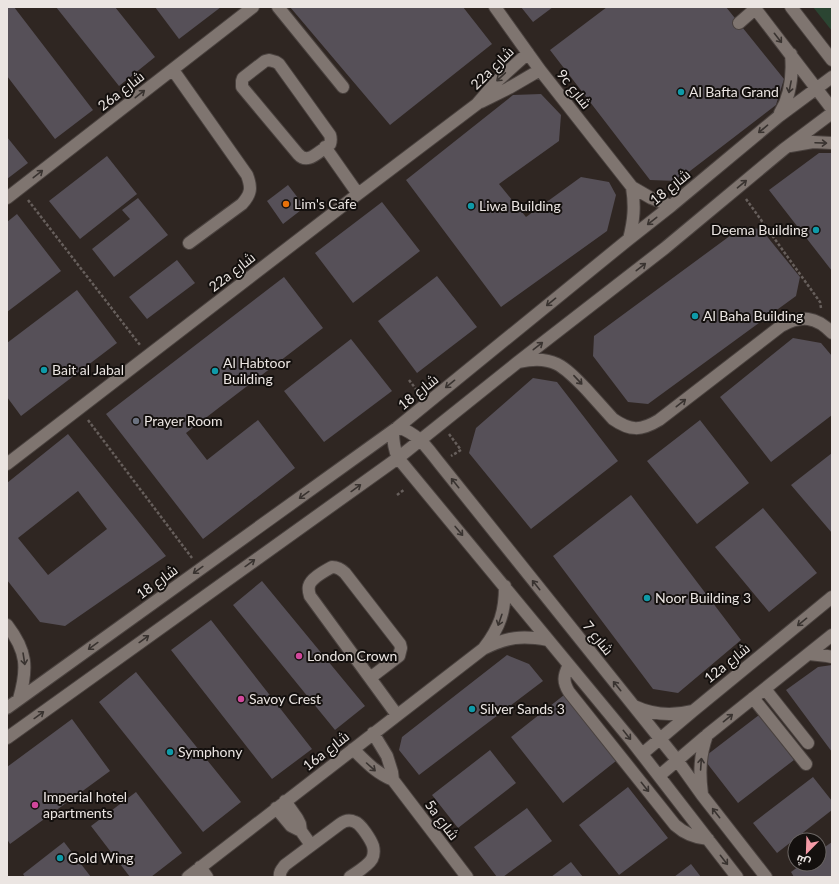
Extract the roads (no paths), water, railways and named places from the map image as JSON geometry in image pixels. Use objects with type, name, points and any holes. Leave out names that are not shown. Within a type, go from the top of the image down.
[{"type":"street","name":"26a شارع","points":[[7,198],[254,7]]},
{"type":"street","points":[[278,7],[343,87]]},
{"type":"street","name":"9c شارع","points":[[495,7],[540,70],[632,187],[651,198],[672,206]]},
{"type":"street","points":[[791,7],[832,60]]},
{"type":"street","points":[[739,22],[755,8],[832,109]]},
{"type":"street","name":"22a شارع","points":[[477,104],[496,82],[528,53]]},
{"type":"street","points":[[778,116],[787,100],[792,81],[791,54]]},
{"type":"street","points":[[269,60],[279,64],[330,134],[330,142],[326,147],[308,159],[300,157],[244,90],[241,84],[243,78],[265,61],[269,60]]},
{"type":"street","points":[[173,70],[247,175],[250,182],[250,191],[242,204],[189,243]]},
{"type":"street","name":"22a شارع","points":[[7,464],[477,104],[506,90],[540,70]]},
{"type":"street","name":"شارع 18","points":[[7,708],[396,429],[629,239],[672,206],[778,116],[832,77]]},
{"type":"street","points":[[7,738],[398,458],[518,362],[665,248],[784,149],[832,113]]},
{"type":"street","points":[[784,149],[813,142],[832,143]]},
{"type":"street","points":[[326,147],[358,194]]},
{"type":"street","points":[[629,239],[634,213],[632,187]]},
{"type":"street","points":[[518,362],[540,359],[562,366],[571,373],[613,419],[622,425],[631,428],[641,428],[651,425],[659,420],[781,326],[791,320],[802,318],[813,320],[823,325],[832,333]]},
{"type":"street","points":[[396,429],[393,440],[394,449],[398,458],[642,754],[737,877]]},
{"type":"street","name":"شارع 7","points":[[396,429],[414,434],[420,440],[677,760],[702,795],[766,877]]},
{"type":"street","points":[[370,678],[399,656],[401,648],[400,644],[342,569],[332,567],[314,578],[309,587],[310,596],[397,715]]},
{"type":"street","name":"16a شارع","points":[[483,649],[498,626],[504,606],[505,586]]},
{"type":"street","name":"12a شارع","points":[[642,754],[693,710],[832,597]]},
{"type":"street","points":[[7,625],[19,643],[25,664],[25,675],[19,699]]},
{"type":"street","points":[[659,776],[707,735],[832,635]]},
{"type":"street","name":"16a شارع","points":[[188,877],[204,872],[281,804],[483,649],[508,639],[522,637],[535,637],[548,640]]},
{"type":"street","points":[[809,654],[832,658]]},
{"type":"street","points":[[569,665],[564,678],[565,686],[574,698],[675,825],[690,835],[708,840]]},
{"type":"street","points":[[765,689],[808,743]]},
{"type":"street","points":[[753,698],[806,764]]},
{"type":"street","points":[[632,705],[645,711],[658,714],[682,713],[693,710]]},
{"type":"street","name":"5a شارع","points":[[373,733],[387,756],[393,780]]},
{"type":"street","points":[[702,795],[700,784],[700,762],[707,735]]},
{"type":"street","name":"5a شارع","points":[[353,749],[377,772],[393,780],[467,877]]},
{"type":"street","points":[[281,804],[291,826],[301,831],[311,845]]},
{"type":"street","points":[[280,877],[281,869],[311,845],[344,821],[354,821],[372,842],[373,854],[372,859],[350,877]]},
{"type":"place","name":"Al Bafta Grand","points":[[681,92]]},
{"type":"place","name":"Lim's Cafe","points":[[286,204]]},
{"type":"place","name":"Liwa Building","points":[[471,206]]},
{"type":"place","name":"Deema Building","points":[[816,230]]},
{"type":"place","name":"Al Baha Building","points":[[695,316]]},
{"type":"place","name":"Bait al Jabal","points":[[44,370]]},
{"type":"place","name":"Al Habtoor Building","points":[[215,371]]},
{"type":"place","name":"Prayer Room","points":[[136,421]]},
{"type":"place","name":"Noor Building 3","points":[[647,598]]},
{"type":"place","name":"London Crown","points":[[299,656]]},
{"type":"place","name":"Savoy Crest","points":[[241,699]]},
{"type":"place","name":"Silver Sands 3","points":[[472,709]]},
{"type":"place","name":"Symphony","points":[[170,752]]},
{"type":"place","name":"Imperial hotel apartments","points":[[35,805]]},
{"type":"place","name":"Gold Wing","points":[[60,858]]}]
